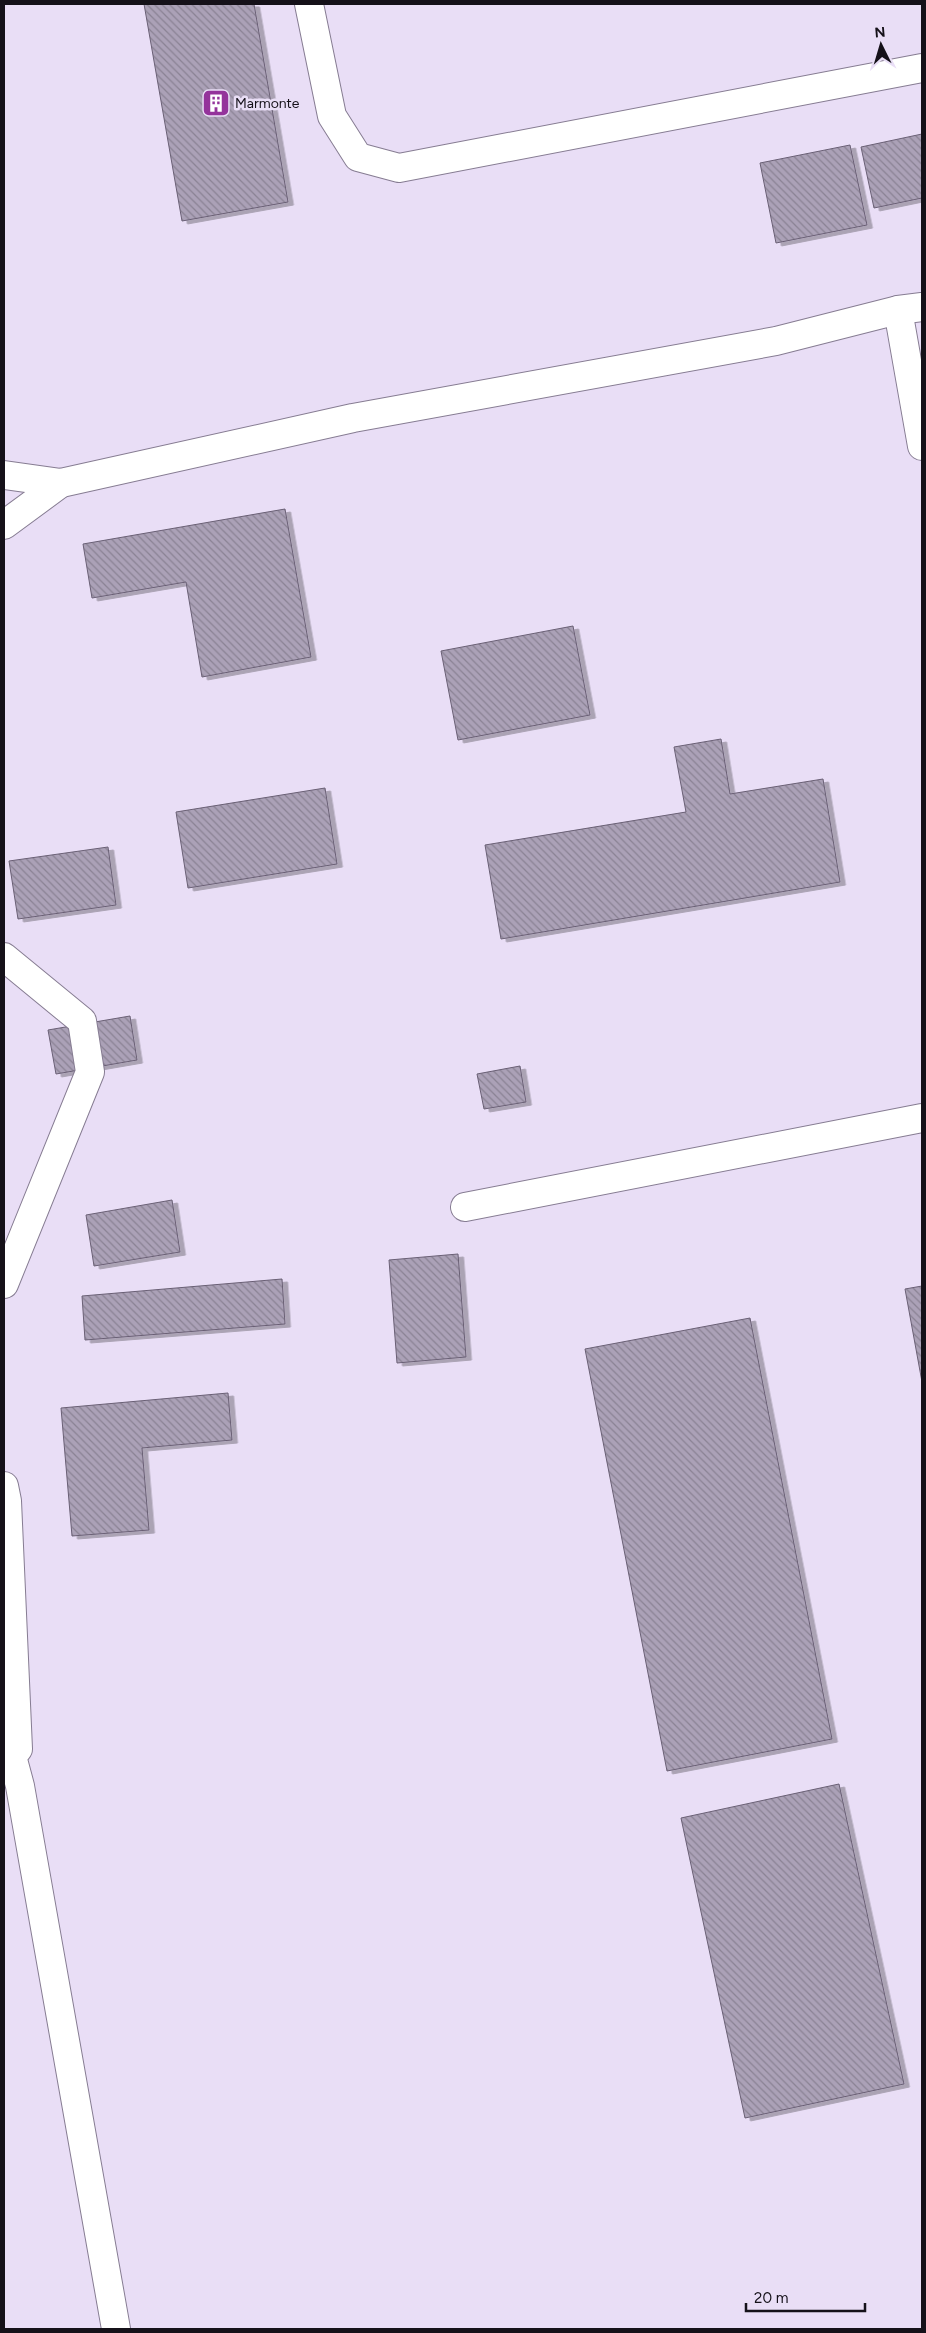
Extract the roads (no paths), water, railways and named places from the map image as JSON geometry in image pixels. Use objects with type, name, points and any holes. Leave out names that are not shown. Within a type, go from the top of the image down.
[{"type":"main road","points":[[309,4],[332,116],[358,158],[399,168],[922,68]]},
{"type":"main road","points":[[4,475],[61,484],[353,418],[776,341],[910,309],[922,446]]},
{"type":"main road","points":[[4,525],[61,484]]},
{"type":"main road","points":[[4,957],[82,1021],[90,1072],[4,1284]]},
{"type":"main road","points":[[465,1207],[922,1118]]},
{"type":"main road","points":[[4,1486],[7,1501],[20,1786]]},
{"type":"main road","points":[[4,1726],[20,1786],[116,2329]]},
{"type":"place","name":"Marmonte","points":[[216,103]]}]
